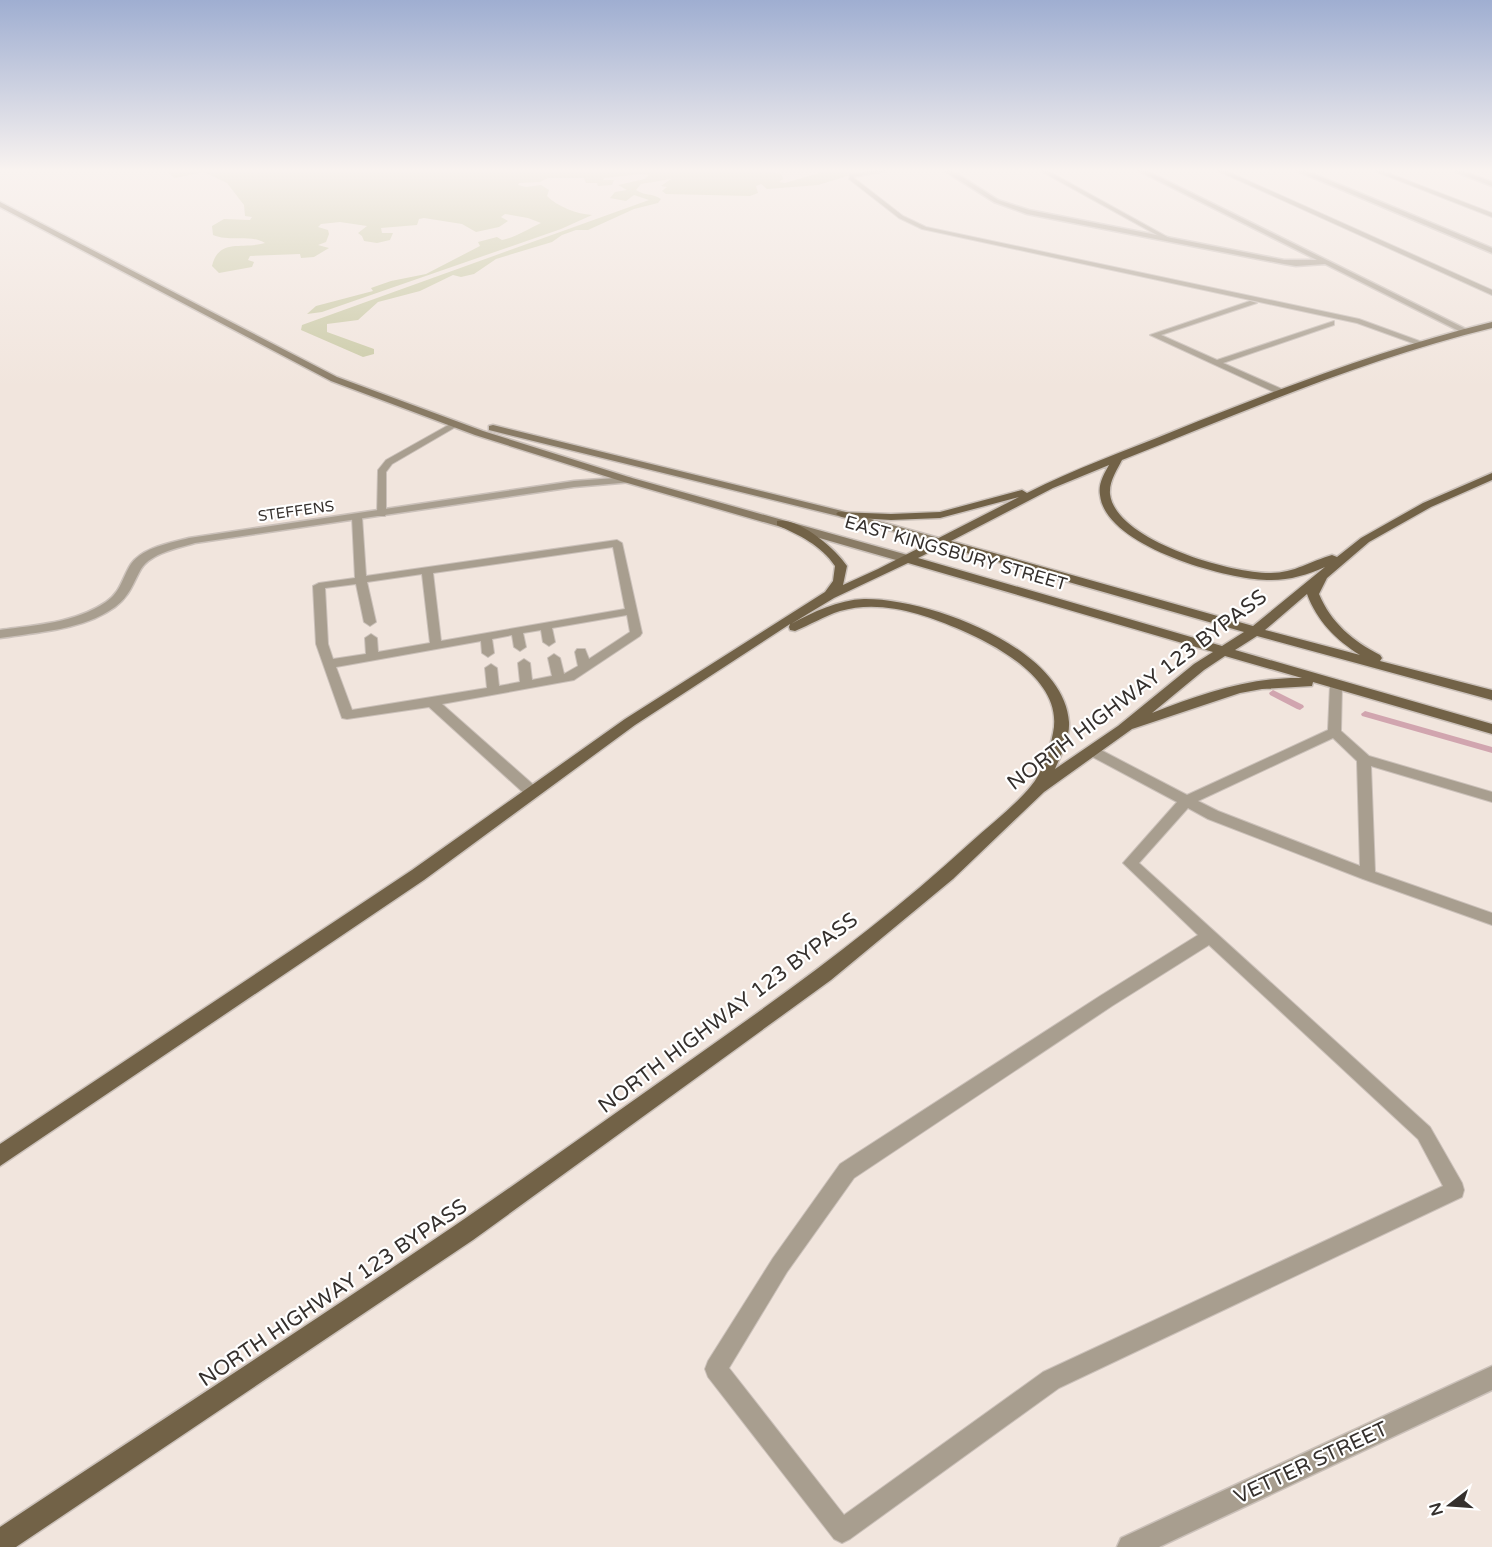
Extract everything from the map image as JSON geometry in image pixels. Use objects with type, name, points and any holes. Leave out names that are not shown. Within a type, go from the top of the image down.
[{"type":"main road","name":"EAST KINGSBURY STREET","points":[[73,242],[334,379],[411,409],[628,480],[1492,729]]},
{"type":"main road","points":[[0,1156],[418,875],[630,722],[830,595],[942,542],[1049,486],[1281,392],[1421,343],[1492,325]]},
{"type":"main road","name":"EAST KINGSBURY STREET","points":[[411,409],[642,463],[842,514],[1255,631],[1492,695]]},
{"type":"main road","points":[[1118,458],[1106,479],[1105,499],[1114,516],[1135,533],[1164,549],[1225,573],[1268,577],[1288,575],[1322,564],[1365,540]]},
{"type":"main road","name":"NORTH HIGHWAY 123 BYPASS","points":[[0,1542],[465,1232],[825,975],[946,874],[1039,788],[1123,729],[1199,667],[1255,631],[1322,573],[1365,540],[1428,505],[1492,476]]},
{"type":"main road","points":[[842,514],[891,517],[940,515],[1049,486]]},
{"type":"main road","points":[[781,523],[820,541],[834,554],[842,566],[839,581],[830,595]]},
{"type":"main road","points":[[1322,573],[1313,594],[1317,607],[1328,621],[1362,651],[1400,670]]},
{"type":"main road","points":[[710,670],[828,610],[862,603],[891,604],[944,617],[1014,653],[1041,675],[1056,696],[1062,720],[1060,738],[1039,788]]},
{"type":"main road","points":[[1123,729],[1232,690],[1285,682],[1336,685]]},
{"type":"street","points":[[1184,242],[1284,262],[1326,262]]},
{"type":"street","points":[[1286,242],[1466,331]]},
{"type":"street","points":[[1471,242],[1492,251]]},
{"type":"street","name":"STEFFENS","points":[[0,634],[56,626],[85,618],[111,604],[126,590],[137,565],[157,551],[192,540],[574,484],[628,480]]},
{"type":"street","name":"VETTER STREET","points":[[1130,1547],[1165,1540],[1492,1378]]},
{"type":"lane","points":[[990,242],[1359,321],[1421,343]]},
{"type":"lane","points":[[1379,242],[1492,293]]},
{"type":"lane","points":[[1253,303],[1154,335],[1281,392]]},
{"type":"lane","points":[[1216,363],[1331,323]]},
{"type":"lane","points":[[381,514],[381,472],[389,462],[455,424]]},
{"type":"lane","points":[[357,517],[361,580],[370,622]]},
{"type":"lane","points":[[617,543],[636,633],[570,677],[347,715],[322,644],[320,586],[361,580],[617,543]]},
{"type":"lane","points":[[427,570],[436,646]]},
{"type":"lane","points":[[329,664],[631,611]]},
{"type":"lane","points":[[572,622],[576,636]]},
{"type":"lane","points":[[546,626],[549,642]]},
{"type":"lane","points":[[517,631],[520,647]]},
{"type":"lane","points":[[486,637],[488,653]]},
{"type":"lane","points":[[371,638],[372,657]]},
{"type":"lane","points":[[581,652],[585,669]]},
{"type":"lane","points":[[554,658],[559,679]]},
{"type":"lane","points":[[524,663],[527,685]]},
{"type":"lane","points":[[491,669],[494,691]]},
{"type":"lane","points":[[1334,732],[1336,685]]},
{"type":"lane","points":[[432,702],[532,792]]},
{"type":"lane","points":[[1334,732],[1364,759],[1492,797]]},
{"type":"lane","points":[[1210,936],[1106,1001],[847,1171],[780,1265],[727,1350],[716,1369],[842,1530],[1051,1380],[1455,1190],[1424,1132],[1210,936],[1130,863],[1186,801],[1334,732]]},
{"type":"lane","points":[[1092,751],[1213,815],[1368,875],[1492,919]]},
{"type":"lane","points":[[1364,759],[1368,875]]},
{"type":"green space","points":[[263,242],[325,242],[318,245],[329,248],[314,257],[301,258],[300,254],[250,256],[248,260],[254,262],[252,267],[219,273],[212,266],[215,257],[226,248],[265,243]]},
{"type":"green space","points":[[478,242],[523,242],[322,312],[307,314],[316,306],[373,291],[371,288],[391,281],[426,274],[480,246]]},
{"type":"green space","points":[[532,242],[551,242],[496,259],[474,274],[461,277],[453,275],[420,291],[378,302],[358,320],[327,324],[327,332],[374,349],[374,354],[363,357],[301,330],[302,325]]},
{"type":"waterway","points":[[1273,693],[1300,707]]},
{"type":"waterway","points":[[1365,714],[1492,750]]}]
